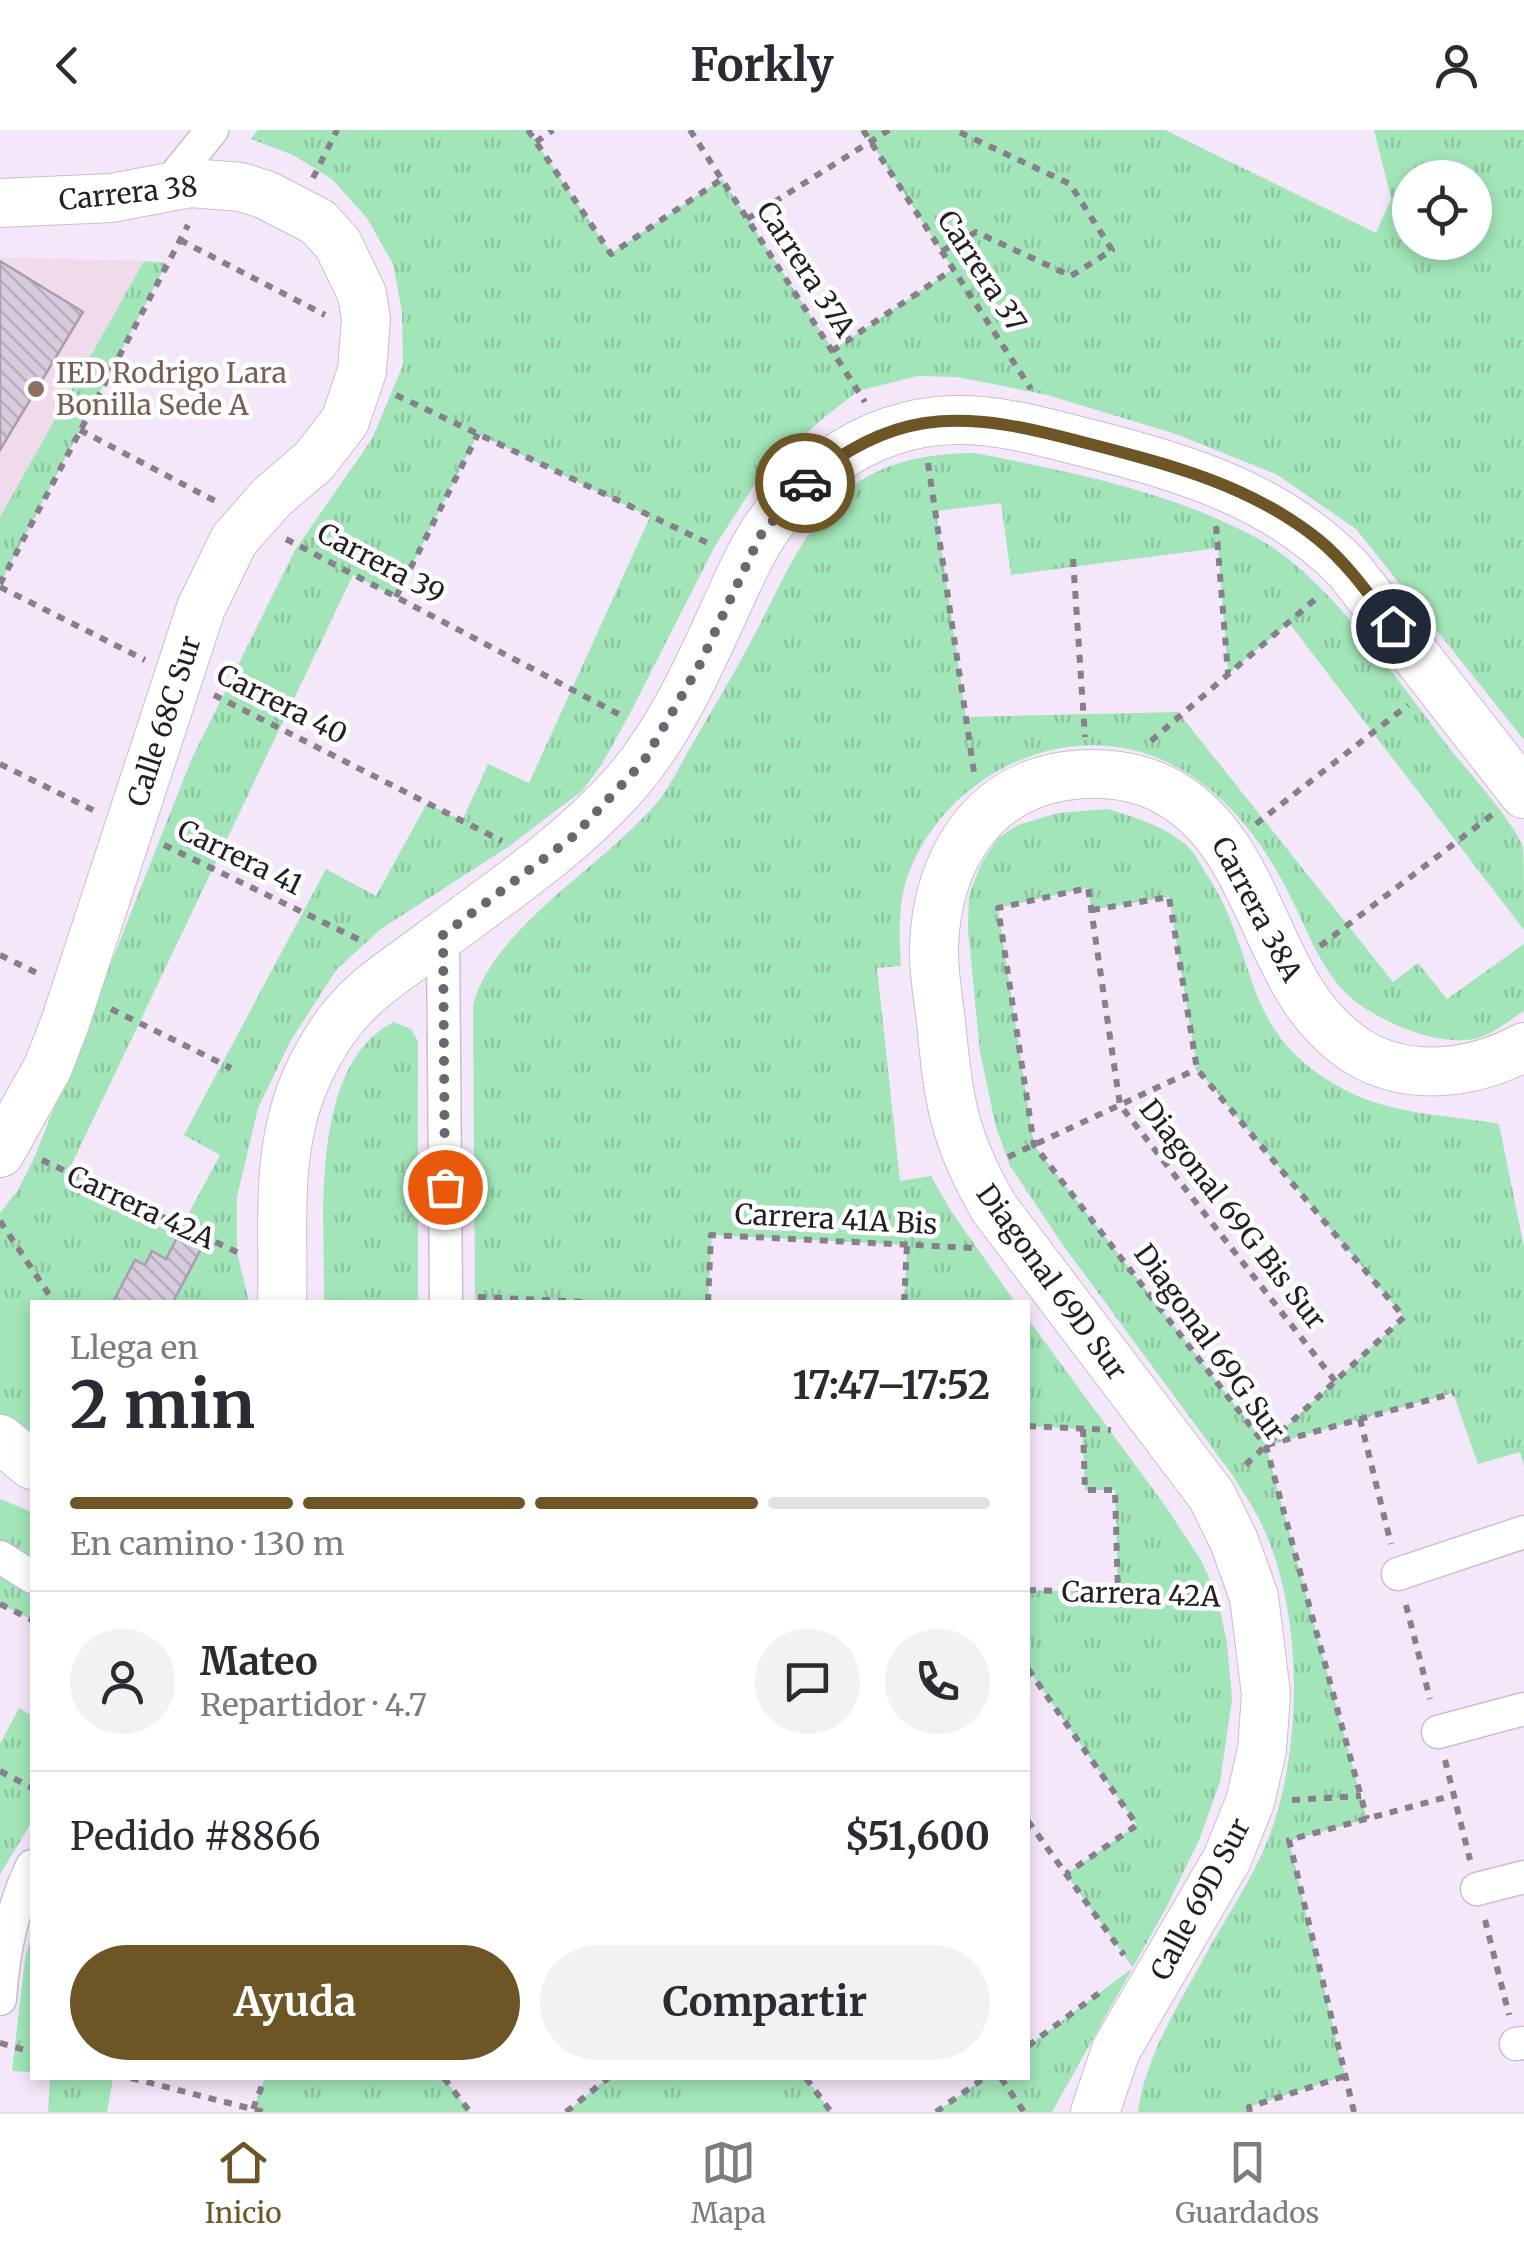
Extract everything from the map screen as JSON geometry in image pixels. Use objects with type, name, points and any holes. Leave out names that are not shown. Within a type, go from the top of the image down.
[{"type":"street","points":[[187,186],[212,130]]},
{"type":"street","name":"Carrera 38","points":[[0,203],[80,201],[187,186],[254,191],[318,222],[338,244],[362,294],[364,344]]},
{"type":"street","name":"Calle 68C Sur","points":[[3,1148],[48,1067],[76,992],[176,676],[218,570],[250,520],[331,442],[345,421],[364,344]]},
{"type":"street","points":[[282,1288],[286,1152],[304,1084],[345,1014],[424,949],[543,862],[600,810],[644,761],[660,736],[699,666],[760,536],[797,490],[842,454],[885,432],[955,420],[1010,425],[1174,465],[1213,479],[1291,520],[1334,554],[1524,794]]},
{"type":"street","name":"Carrera 38A","points":[[981,817],[1024,788],[1046,779],[1099,774],[1146,782],[1170,793],[1210,824],[1228,846],[1287,971],[1324,1022],[1356,1051],[1378,1062],[1428,1072],[1453,1072],[1502,1059],[1524,1048]]},
{"type":"street","name":"Diagonal 69D Sur","points":[[981,817],[966,834],[951,862],[939,900],[934,948],[947,1090],[954,1125],[974,1173],[1025,1252],[1212,1496]]},
{"type":"street","points":[[424,949],[446,1299]]},
{"type":"street","points":[[0,1439],[30,1464]]},
{"type":"street","points":[[0,1457],[30,1465]]},
{"type":"street","name":"Calle 69D Sur","points":[[1075,2112],[1228,1860],[1250,1802],[1262,1750],[1266,1694],[1254,1597],[1234,1540],[1212,1496]]},
{"type":"street","points":[[1398,1574],[1524,1532]]},
{"type":"street","points":[[0,1557],[30,1576]]},
{"type":"street","points":[[1438,1732],[1524,1709]]},
{"type":"street","points":[[0,1999],[6,1943],[30,1871]]},
{"type":"street","points":[[1477,1889],[1524,1877]]},
{"type":"street","points":[[1095,2112],[1116,2050]]},
{"type":"path","points":[[298,210],[336,130]]},
{"type":"path","points":[[528,130],[611,254],[722,179]]},
{"type":"path","points":[[536,142],[553,130]]},
{"type":"path","name":"Carrera 37A","points":[[690,130],[885,432]]},
{"type":"path","name":"Carrera 37","points":[[862,130],[1063,437]]},
{"type":"path","points":[[748,219],[888,130]]},
{"type":"path","points":[[942,251],[976,232],[1071,276],[1112,250],[1070,184],[955,130]]},
{"type":"path","points":[[0,585],[180,240],[187,186]]},
{"type":"path","points":[[180,240],[364,344],[478,434],[747,562]]},
{"type":"path","points":[[832,351],[953,269]]},
{"type":"path","name":"Carrera 39","points":[[80,430],[660,736]]},
{"type":"path","points":[[396,597],[478,434]]},
{"type":"path","points":[[1213,479],[1228,674]]},
{"type":"path","points":[[934,504],[981,817]]},
{"type":"path","points":[[1074,559],[1099,774]]},
{"type":"path","name":"Carrera 40","points":[[0,585],[543,862]]},
{"type":"path","points":[[1099,774],[1295,617]]},
{"type":"path","points":[[1228,846],[1380,727]]},
{"type":"path","name":"Carrera 41","points":[[0,764],[130,828],[424,949]]},
{"type":"path","points":[[1287,971],[1466,835]]},
{"type":"path","name":"Diagonal 69G Bis Sur","points":[[998,908],[1088,888],[1120,1105],[1335,1380]]},
{"type":"path","points":[[1092,910],[1169,896],[1197,1069],[1404,1317],[1266,1446]]},
{"type":"path","name":"Diagonal 69G Sur","points":[[998,908],[1034,1145],[1266,1446],[1368,1819]]},
{"type":"path","points":[[1034,1145],[1197,1069]]},
{"type":"path","name":"Carrera 42A","points":[[3,1148],[282,1288]]},
{"type":"path","points":[[0,1221],[53,1300]]},
{"type":"path","name":"Carrera 41A Bis","points":[[708,1300],[711,1235],[1025,1252]]},
{"type":"path","points":[[904,1300],[907,1245]]},
{"type":"path","points":[[446,1299],[480,1300]]},
{"type":"path","points":[[1266,1446],[1454,1393]]},
{"type":"path","points":[[1030,1426],[1082,1429],[1085,1490],[1114,1490],[1118,1593]]},
{"type":"path","name":"Carrera 42A","points":[[1030,1590],[1254,1597]]},
{"type":"path","points":[[0,1604],[30,1619]]},
{"type":"path","points":[[1030,1672],[1137,1825],[1066,1874]]},
{"type":"path","points":[[0,1770],[30,1787]]},
{"type":"path","points":[[1354,2112],[1289,1840],[1454,1795]]},
{"type":"path","points":[[1250,1802],[1361,1796]]},
{"type":"path","points":[[1030,1824],[1150,1992]]},
{"type":"path","points":[[1030,2045],[1103,1990]]},
{"type":"path","points":[[0,2043],[30,2051]]},
{"type":"path","points":[[1249,2110],[1345,2076]]},
{"type":"path","points":[[138,2080],[264,2112]]},
{"type":"path","points":[[253,2111],[264,2080]]},
{"type":"path","points":[[446,2080],[470,2112]]},
{"type":"path","points":[[566,2112],[606,2080]]},
{"type":"path","points":[[807,2080],[831,2112]]},
{"type":"path","points":[[936,2112],[981,2080]]},
{"type":"path","points":[[1001,2080],[1024,2112]]},
{"type":"shaded area","name":"IED Rodrigo Lara Bonilla Sede A","points":[[0,257],[144,261],[0,517]]},
{"type":"green space","points":[[258,130],[528,130],[611,253],[722,179],[833,350],[953,269],[863,130],[1165,130],[1376,233],[1391,199],[1374,130],[1524,130],[1524,740],[1356,529],[1276,474],[1176,434],[1047,395],[993,384],[956,377],[918,376],[858,391],[760,476],[715,546],[627,719],[582,791],[508,847],[381,929],[337,969],[291,1040],[258,1108],[237,1197],[237,1252],[249,1300],[30,1300],[30,1436],[0,1414],[0,1213],[18,1190],[35,1156],[192,758],[295,550],[372,439],[403,365],[402,312],[393,264],[367,218],[332,179],[293,155],[251,139]],"holes":[[[478,434],[650,517],[529,783],[488,764],[462,821],[427,803],[376,896],[326,869],[184,1135],[220,1155],[182,1226],[68,1172],[353,575],[396,597]]]},
{"type":"green space","points":[[144,261],[167,263],[0,584],[0,517]]},
{"type":"green space","points":[[975,453],[1155,495],[1224,522],[1285,556],[1312,579],[1364,637],[1511,826],[1523,847],[1524,930],[1289,623],[1228,674],[1218,548],[1011,575],[1001,503],[936,511],[966,717],[1178,712],[1393,982],[1418,963],[1447,999],[1524,944],[1524,1011],[1490,1033],[1464,1040],[1418,1033],[1375,1014],[1351,998],[1331,975],[1261,845],[1214,793],[1175,766],[1136,751],[1096,745],[1056,749],[1018,761],[983,780],[952,806],[926,838],[908,875],[901,908],[901,966],[877,968],[900,1181],[931,1176],[1014,1300],[904,1300],[907,1245],[712,1235],[708,1300],[475,1300],[473,1005],[485,976],[527,923],[637,824],[663,794],[798,551],[822,517],[866,477],[900,463],[937,455]]},
{"type":"green space","points":[[1108,809],[1158,827],[1188,847],[1224,905],[1266,1015],[1304,1063],[1336,1085],[1375,1102],[1499,1124],[1524,1247],[1524,1466],[1520,1452],[1478,1464],[1453,1393],[1266,1446],[1367,1819],[1289,1841],[1345,2076],[1249,2107],[1250,2112],[1138,2112],[1148,2071],[1164,2032],[1255,1868],[1280,1800],[1289,1760],[1294,1675],[1284,1590],[1257,1515],[1233,1476],[1060,1241],[1010,1166],[996,1127],[980,1052],[968,929],[969,895],[982,862],[998,838],[1018,825],[1058,813]],"holes":[[[1087,888],[1092,910],[1169,897],[1197,1069],[1404,1317],[1266,1445],[1034,1145],[998,908]]]},
{"type":"green space","points":[[394,1022],[411,1029],[418,1041],[418,1300],[324,1300],[327,1148],[334,1108],[347,1073],[366,1043]]},
{"type":"green space","points":[[30,1308],[30,1393],[0,1348],[0,1329]]},
{"type":"green space","points":[[1030,1322],[1202,1562],[1217,1596],[1227,1643],[1232,1699],[1220,1782],[1199,1840],[1133,1968],[1066,1874],[1137,1825],[1030,1672],[1030,1590],[1118,1592],[1115,1490],[1085,1490],[1082,1429],[1030,1426]]},
{"type":"green space","points":[[0,1499],[30,1511],[30,1619],[0,1604]]},
{"type":"green space","points":[[19,1708],[30,1715],[30,1825],[0,1874],[0,1744]]},
{"type":"green space","points":[[30,1941],[30,2072],[12,2071]]},
{"type":"green space","points":[[1132,1969],[1052,2112],[936,2112],[981,2080],[1030,2080],[1030,2045]]},
{"type":"green space","points":[[50,2080],[113,2080],[107,2112],[48,2112]]},
{"type":"green space","points":[[264,2080],[446,2080],[470,2112],[264,2112],[253,2109]]},
{"type":"green space","points":[[606,2080],[807,2080],[831,2112],[566,2112]]},
{"type":"green space","points":[[736,2080],[760,2080],[784,2112],[693,2112]]},
{"type":"building","points":[[0,261],[83,312],[0,450]]},
{"type":"building","points":[[178,1236],[201,1249],[174,1300],[114,1300],[135,1260],[145,1265],[152,1251],[166,1259]]},
{"type":"way so far","points":[[445,1187],[443,935],[574,836],[644,761],[699,666],[760,536],[805,483]]},
{"type":"place","name":"IED Rodrigo Lara Bonilla Sede A","points":[[36,389]]},
{"type":"route","points":[[805,483],[842,454],[868,440],[923,424],[982,421],[1063,437],[1174,465],[1260,501],[1334,554],[1393,626]]}]
